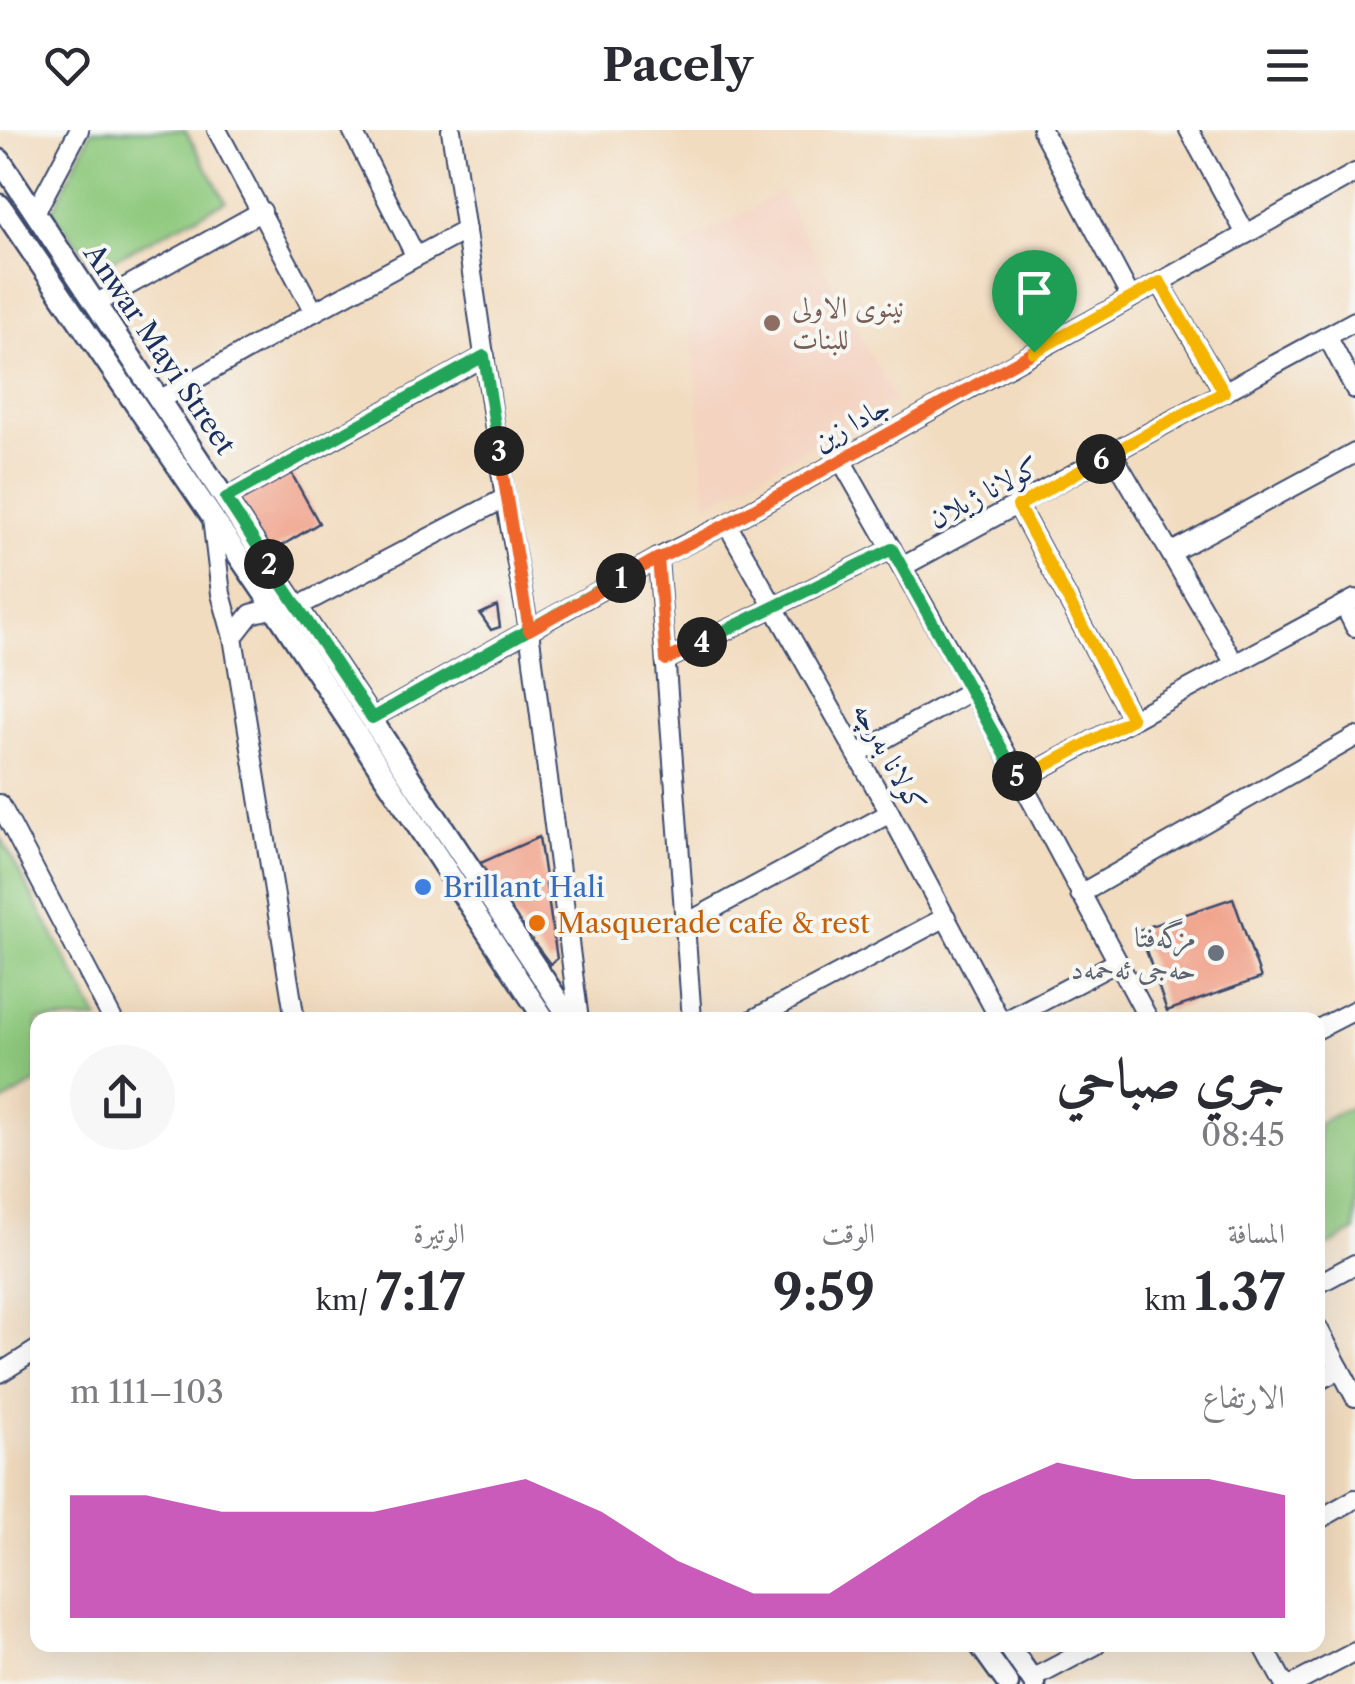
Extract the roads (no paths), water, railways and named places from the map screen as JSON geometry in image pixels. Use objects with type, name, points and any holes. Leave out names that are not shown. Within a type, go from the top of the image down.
[{"type":"main road","name":"Anwar Mayi Street","points":[[0,160],[566,1012]]},
{"type":"main road","name":"Anwar Mayi Street","points":[[0,205],[274,608],[539,1012]]},
{"type":"main road","points":[[430,849],[449,835]]},
{"type":"main road","points":[[985,1652],[1008,1684]]},
{"type":"main road","points":[[1013,1652],[1034,1682]]},
{"type":"street","points":[[36,211],[79,130]]},
{"type":"street","points":[[217,130],[314,312]]},
{"type":"street","points":[[352,130],[416,257]]},
{"type":"street","points":[[452,130],[529,630],[578,1012]]},
{"type":"street","points":[[1042,130],[1131,298]]},
{"type":"street","points":[[1189,130],[1246,234]]},
{"type":"street","name":"جادا زین","points":[[372,718],[1355,173]]},
{"type":"street","points":[[97,303],[262,210]]},
{"type":"street","points":[[162,399],[466,230]]},
{"type":"street","points":[[1160,282],[1224,392]]},
{"type":"street","name":"کولانا ژیلان","points":[[902,567],[1355,321]]},
{"type":"street","points":[[1326,336],[1355,389]]},
{"type":"street","points":[[226,498],[484,356]]},
{"type":"street","points":[[1112,453],[1235,664]]},
{"type":"street","points":[[1172,552],[1355,454]]},
{"type":"street","points":[[841,460],[972,690],[1145,1012]]},
{"type":"street","points":[[296,607],[506,498]]},
{"type":"street","points":[[1018,506],[1132,719]]},
{"type":"street","points":[[212,518],[221,594],[233,637],[294,1012]]},
{"type":"street","name":"کولانا بەرچە","points":[[727,524],[999,1012]]},
{"type":"street","points":[[666,660],[892,549]]},
{"type":"street","points":[[658,558],[691,1012]]},
{"type":"street","points":[[1020,780],[1349,602],[1355,627]]},
{"type":"street","points":[[233,637],[252,614],[274,608]]},
{"type":"street","points":[[858,754],[972,690]]},
{"type":"street","points":[[1080,894],[1355,737]]},
{"type":"street","points":[[0,804],[110,1012]]},
{"type":"street","points":[[684,924],[890,813]]},
{"type":"street","points":[[767,1012],[946,917]]},
{"type":"street","points":[[1020,1012],[1117,962]]},
{"type":"street","points":[[1325,1025],[1355,1010]]},
{"type":"street","points":[[1325,1280],[1355,1264]]},
{"type":"street","points":[[1325,1341],[1355,1397]]},
{"type":"street","points":[[0,1372],[30,1353]]},
{"type":"street","points":[[1325,1377],[1340,1369]]},
{"type":"street","points":[[1325,1516],[1355,1499]]},
{"type":"street","points":[[1034,1682],[1084,1652]]},
{"type":"street","points":[[1267,1652],[1284,1684]]},
{"type":"street","points":[[1294,1684],[1355,1652]]},
{"type":"place","name":"نينوى الاولى للبنات","points":[[772,323]]},
{"type":"place","name":"Brillant Hali","points":[[423,887]]},
{"type":"place","name":"Masquerade cafe & rest","points":[[537,923]]},
{"type":"place","name":"مزگەفتا حەجی ئەحمەد","points":[[1216,953]]}]
